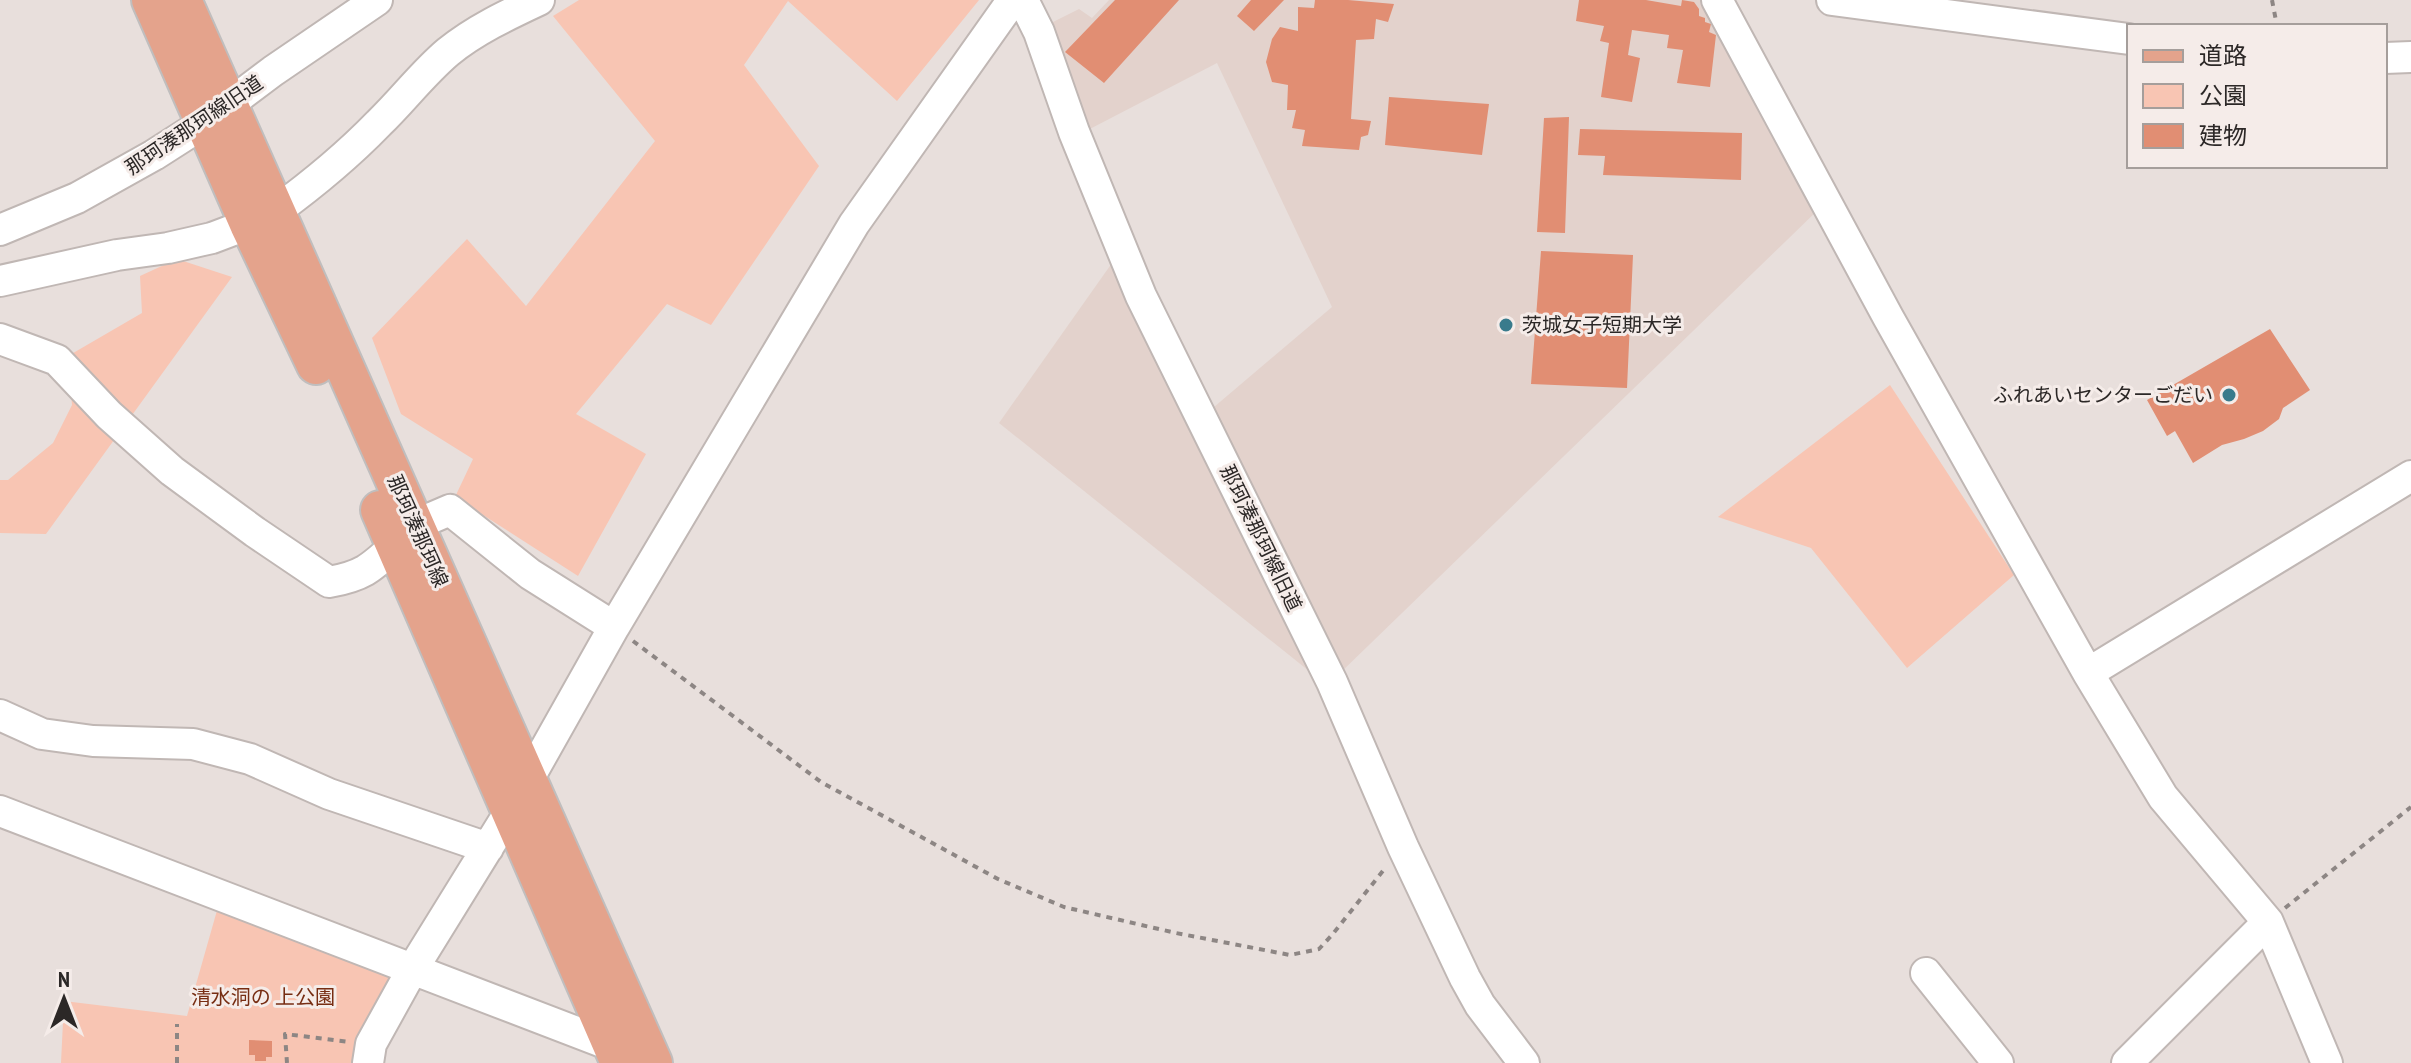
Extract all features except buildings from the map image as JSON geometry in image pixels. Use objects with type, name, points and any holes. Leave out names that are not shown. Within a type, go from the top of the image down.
[{"type":"main road","name":"那珂湊那珂線","points":[[151,0],[216,114],[262,217],[315,363],[405,535],[520,794],[653,1063]]},
{"type":"main road","name":"那珂湊那珂線","points":[[182,0],[216,114]]},
{"type":"main road","name":"那珂湊那珂線","points":[[520,794],[616,1053]]},
{"type":"street","name":"那珂湊那珂線旧道","points":[[0,230],[77,198],[111,180],[216,114],[377,0]]},
{"type":"street","points":[[0,281],[197,241],[262,217],[309,188],[337,164],[450,50],[485,27],[539,0]]},
{"type":"street","points":[[370,1054],[412,970],[520,794],[614,627],[854,224],[1010,0]]},
{"type":"street","name":"那珂湊那珂線旧道","points":[[1023,0],[1039,32],[1074,132],[1141,296],[1332,682],[1403,847],[1465,978],[1480,1005],[1524,1063]]},
{"type":"street","points":[[1717,0],[1888,317],[2088,673],[2163,797],[2268,922],[2327,1063]]},
{"type":"street","points":[[1832,0],[2127,39]]},
{"type":"street","points":[[2387,58],[2411,57]]},
{"type":"street","points":[[0,339],[57,360],[109,415],[172,471],[329,582],[354,578],[371,568],[405,535],[450,510],[530,574],[614,627]]},
{"type":"street","points":[[2088,673],[2411,476]]},
{"type":"street","points":[[0,715],[42,734],[93,741],[193,744],[250,759],[329,794],[488,848]]},
{"type":"street","points":[[0,811],[412,970],[616,1053],[653,1063]]},
{"type":"street","points":[[2127,1063],[2268,922]]},
{"type":"street","points":[[1926,973],[1998,1063]]},
{"type":"path","points":[[2272,0],[2277,24]]},
{"type":"path","points":[[614,627],[821,782],[998,879],[1064,907],[1290,955],[1319,949],[1403,847]]},
{"type":"path","points":[[2268,922],[2411,807]]},
{"type":"path","points":[[177,1024],[177,1063]]},
{"type":"path","points":[[287,1063],[285,1034],[370,1054]]},
{"type":"shaded area","name":"茨城女子短期大学","points":[[1109,0],[1703,0],[1821,207],[1337,676],[1319,679],[999,423],[1112,263],[1194,424],[1332,307],[1217,63],[1086,131],[1047,25],[1079,9],[1092,18]]},
{"type":"green space","points":[[579,0],[979,0],[897,101],[788,1],[744,65],[819,166],[711,325],[667,304],[576,414],[646,454],[578,576],[455,497],[473,459],[401,414],[372,338],[467,239],[526,306],[655,141],[553,16]]},
{"type":"green space","points":[[177,259],[232,277],[46,534],[0,533],[0,480],[8,480],[53,443],[72,405],[68,356],[142,313],[140,276]]},
{"type":"green space","points":[[1890,385],[2014,575],[1907,668],[1811,548],[1718,517]]},
{"type":"green space","name":"清水洞の 上公園","points":[[218,907],[395,978],[383,1063],[61,1063],[64,1001],[187,1016]]},
{"type":"place","name":"茨城女子短期大学","points":[[1506,325]]},
{"type":"place","name":"ふれあいセンターごだい","points":[[2229,395]]}]
